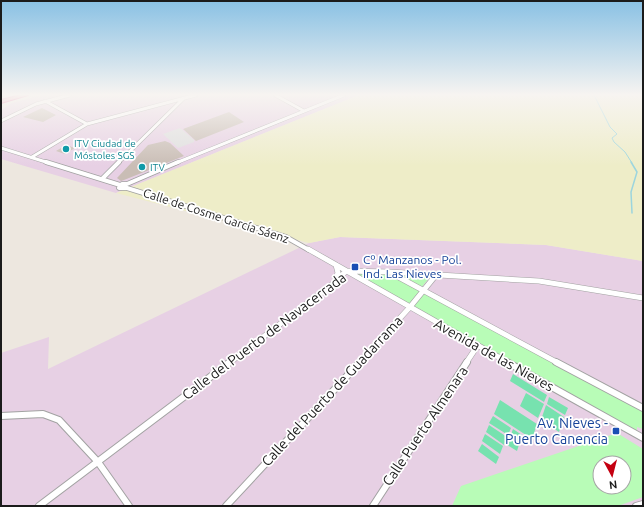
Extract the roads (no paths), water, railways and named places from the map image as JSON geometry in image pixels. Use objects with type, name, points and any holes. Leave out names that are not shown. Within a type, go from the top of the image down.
[{"type":"street","points":[[77,119],[87,124]]},
{"type":"street","points":[[32,157],[87,124],[107,119]]},
{"type":"street","points":[[1,148],[102,179],[162,119]]},
{"type":"street","points":[[127,186],[131,181],[285,119]]},
{"type":"street","name":"Calle de Cosme García Sáenz","points":[[102,179],[120,186],[119,188],[121,189],[127,186],[286,238],[346,271]]},
{"type":"street","points":[[334,283],[338,273],[336,265]]},
{"type":"street","name":"Calle del Puerto de Navacerrada","points":[[39,506],[334,283],[346,271],[389,272],[539,281],[643,298]]},
{"type":"street","name":"Avenida de las Nieves","points":[[346,271],[643,438]]},
{"type":"street","name":"Avenida de las Nieves","points":[[389,272],[643,408]]},
{"type":"street","name":"Calle del Puerto de Guadarrama","points":[[226,506],[410,308],[436,275]]},
{"type":"street","name":"Calle Puerto Almenara","points":[[373,506],[478,345]]},
{"type":"street","points":[[1,416],[43,414],[59,420],[98,462],[129,506]]},
{"type":"street","points":[[636,506],[643,504]]},
{"type":"waterway","points":[[606,119],[610,127],[617,134],[612,138],[614,142],[625,152],[632,163]]},
{"type":"waterway","points":[[631,162],[637,172],[631,192],[632,213]]},
{"type":"place","name":"ITV Ciudad de Móstoles SGS","points":[[66,149]]},
{"type":"place","name":"ITV","points":[[142,167]]},
{"type":"place","name":"Cº Manzanos - Pol. Ind. Las Nieves","points":[[355,267]]},
{"type":"place","name":"Av. Nieves - Puerto Canencia","points":[[616,431]]}]
